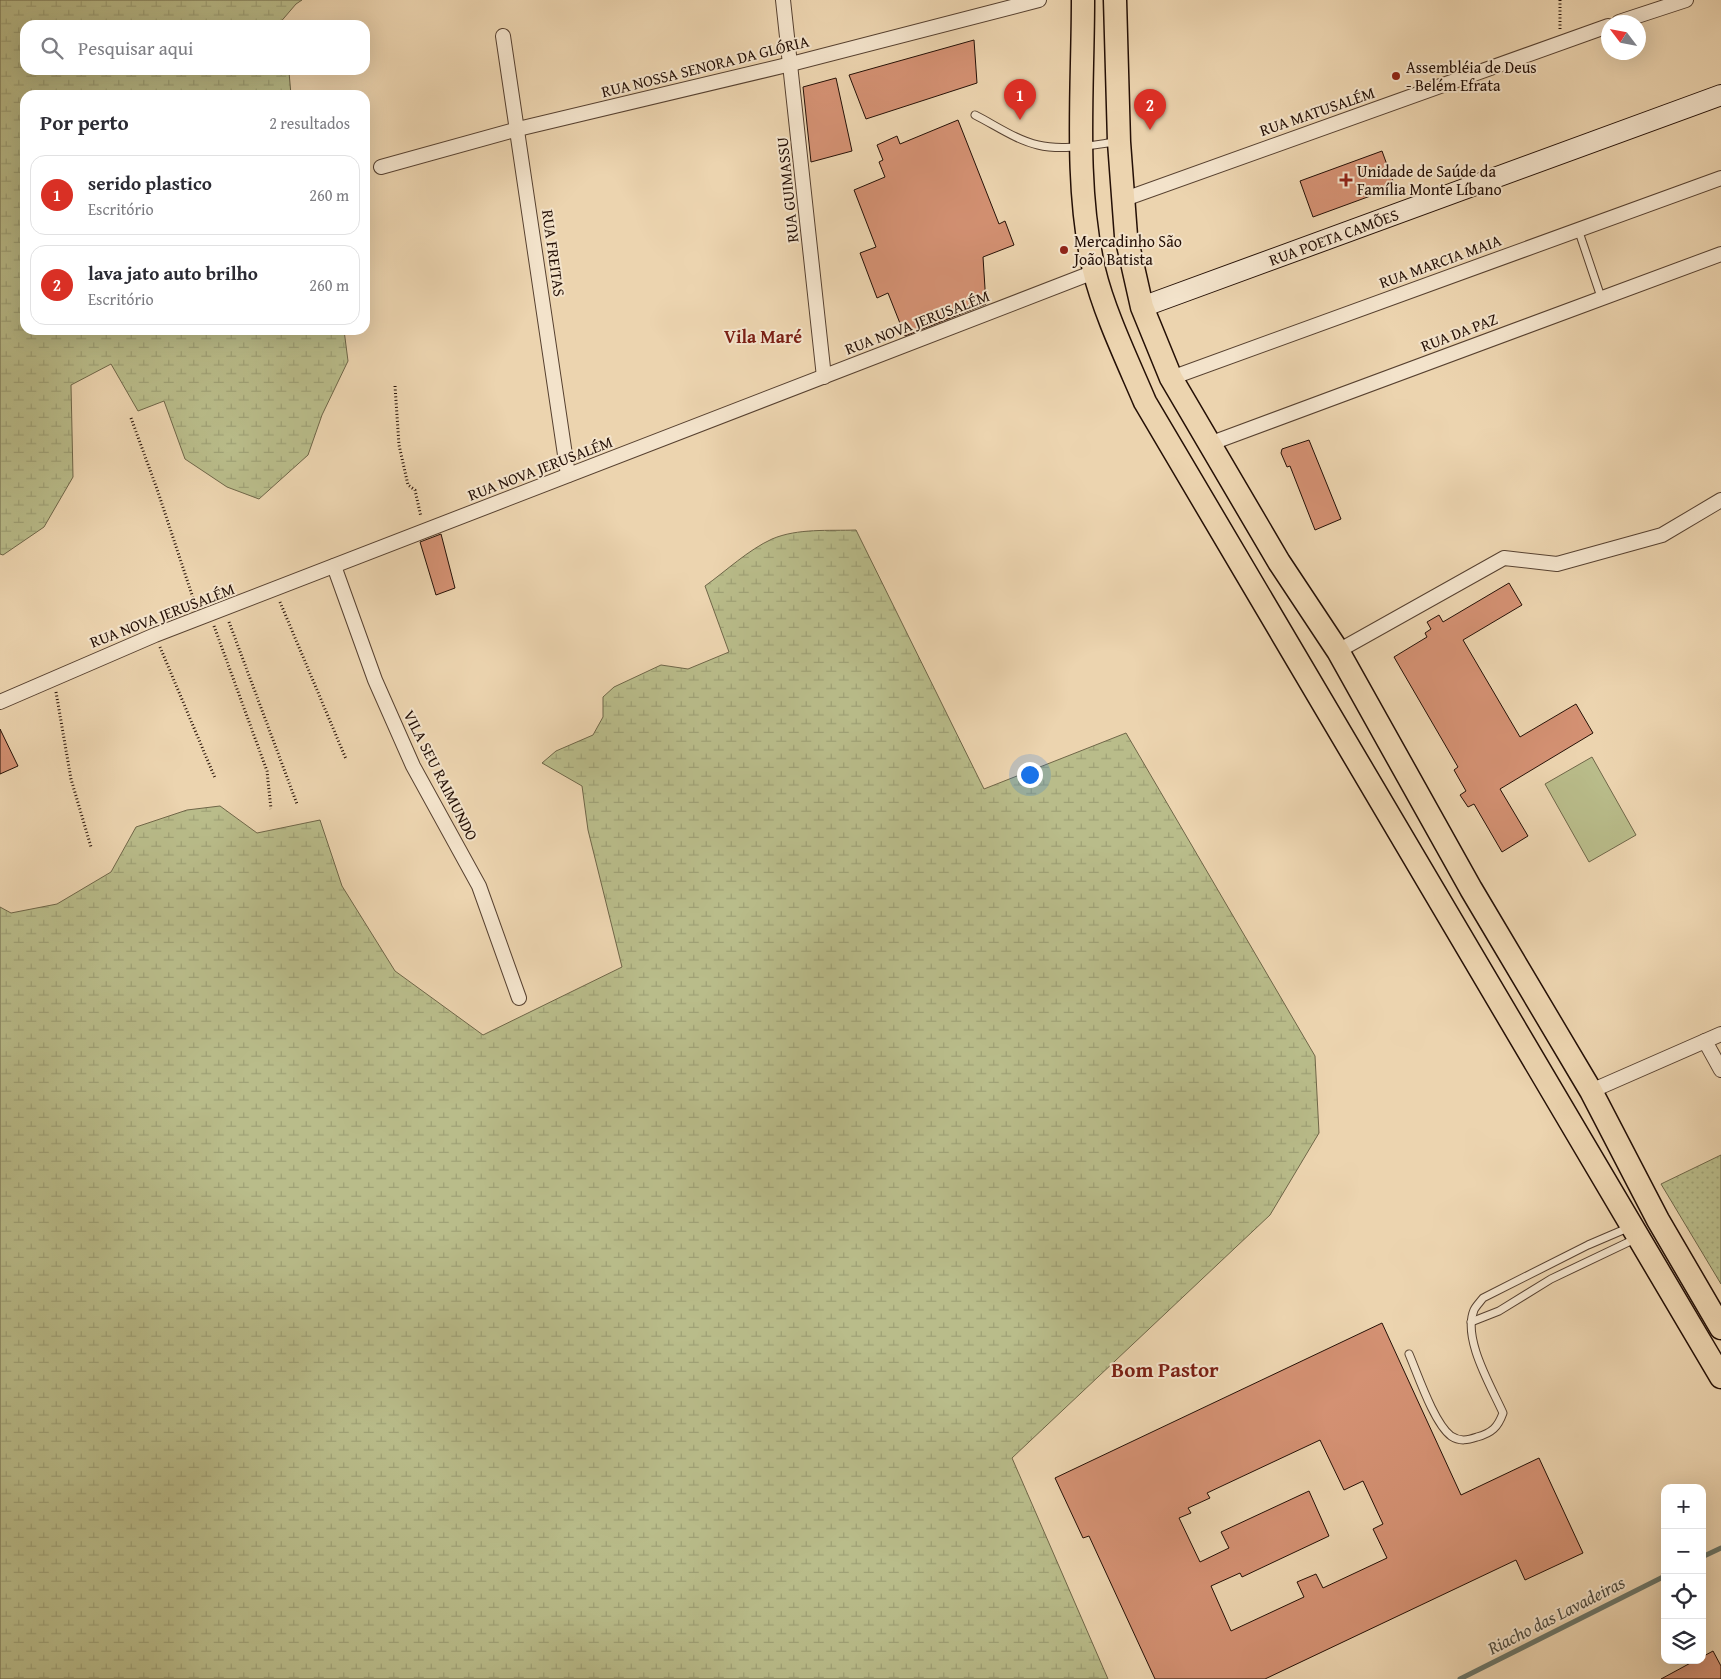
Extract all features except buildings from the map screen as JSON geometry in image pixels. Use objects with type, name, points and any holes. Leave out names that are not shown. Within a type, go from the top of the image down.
[{"type":"main road","points":[[1083,0],[1082,146],[1084,215],[1094,272],[1145,402],[1721,1377]]},
{"type":"main road","points":[[1115,0],[1119,142],[1126,236],[1142,307],[1171,378],[1280,562],[1338,651],[1471,889],[1591,1091],[1658,1220],[1721,1328]]},
{"type":"main road","points":[[1248,577],[1280,562]]},
{"type":"street","name":"RUA GUIMASSU","points":[[783,0],[824,377]]},
{"type":"street","name":"RUA NOSSA SENORA DA GLÓRIA","points":[[381,167],[518,129],[791,64],[1038,0]]},
{"type":"street","points":[[1640,15],[1686,0]]},
{"type":"street","name":"RUA MATUSALÉM","points":[[1122,200],[1601,28]]},
{"type":"street","name":"RUA FREITAS","points":[[503,36],[568,476]]},
{"type":"street","name":"RUA POETA CAMÕES","points":[[1142,307],[1721,95]]},
{"type":"street","name":"RUA MARCIA MAIA","points":[[1171,378],[1721,178]]},
{"type":"street","name":"RUA DA PAZ","points":[[1210,444],[1601,297],[1721,254]]},
{"type":"street","name":"RUA NOVA JERUSALÉM","points":[[0,702],[54,677],[155,635],[1094,272]]},
{"type":"street","points":[[1338,651],[1504,558],[1557,564],[1566,562],[1662,535],[1721,500]]},
{"type":"street","name":"VILA SEU RAIMUNDO","points":[[334,566],[375,680],[413,766],[479,886],[519,998]]},
{"type":"street","points":[[1591,1091],[1721,1034]]},
{"type":"street","points":[[1705,1041],[1721,1070]]},
{"type":"lane","points":[[975,115],[1024,140],[1038,145],[1082,146],[1119,142]]},
{"type":"lane","points":[[1578,230],[1601,297]]},
{"type":"lane","points":[[1409,1354],[1436,1415],[1451,1436],[1464,1441],[1487,1434],[1499,1426],[1503,1413],[1472,1340],[1471,1322],[1474,1309],[1484,1298],[1588,1245],[1636,1231]]},
{"type":"lane","points":[[1471,1322],[1499,1311],[1636,1231]]},
{"type":"path","points":[[1560,0],[1560,42]]},
{"type":"path","points":[[395,386],[399,445],[408,485],[415,490],[424,532]]},
{"type":"path","points":[[130,418],[204,616],[267,771],[271,808]]},
{"type":"path","points":[[274,590],[346,758]]},
{"type":"path","points":[[225,609],[297,804]]},
{"type":"path","points":[[155,635],[215,778]]},
{"type":"path","points":[[54,677],[71,779],[91,847]]},
{"type":"green space","points":[[0,0],[302,0],[282,20],[20,20],[20,75],[289,75],[291,90],[20,90],[20,335],[345,335],[348,361],[322,415],[308,455],[259,499],[227,487],[185,459],[164,401],[138,411],[111,364],[71,385],[73,477],[44,527],[3,555],[0,554]]},
{"type":"green space","points":[[856,530],[984,789],[1126,733],[1315,1056],[1319,1133],[1270,1215],[1012,1458],[1108,1679],[0,1679],[0,907],[11,913],[57,904],[111,872],[136,827],[187,810],[220,806],[257,833],[320,820],[342,886],[395,971],[483,1035],[622,967],[588,830],[582,786],[542,763],[556,751],[593,735],[603,717],[603,697],[614,687],[661,665],[688,669],[729,652],[705,586],[746,555],[782,535],[814,531]]},
{"type":"green space","points":[[1592,757],[1636,835],[1589,862],[1545,784]]},
{"type":"green space","points":[[1721,1155],[1721,1284],[1661,1184]]},
{"type":"waterway","name":"Riacho das Lavadeiras","points":[[1706,1555],[1721,1548]]},
{"type":"waterway","name":"Riacho das Lavadeiras","points":[[1460,1679],[1661,1578]]},
{"type":"place","name":"Assembléia de Deus - Belém Efrata","points":[[1396,76]]},
{"type":"place","name":"serido plastico","points":[[1020,120]]},
{"type":"place","name":"lava jato auto brilho","points":[[1150,130]]},
{"type":"place","name":"Unidade de Saúde da Família Monte Líbano","points":[[1346,180]]},
{"type":"place","name":"Mercadinho São João Batista","points":[[1064,250]]},
{"type":"district","name":"Vila Maré","points":[[763,336]]},
{"type":"district","name":"Bom Pastor","points":[[1165,1369]]}]
